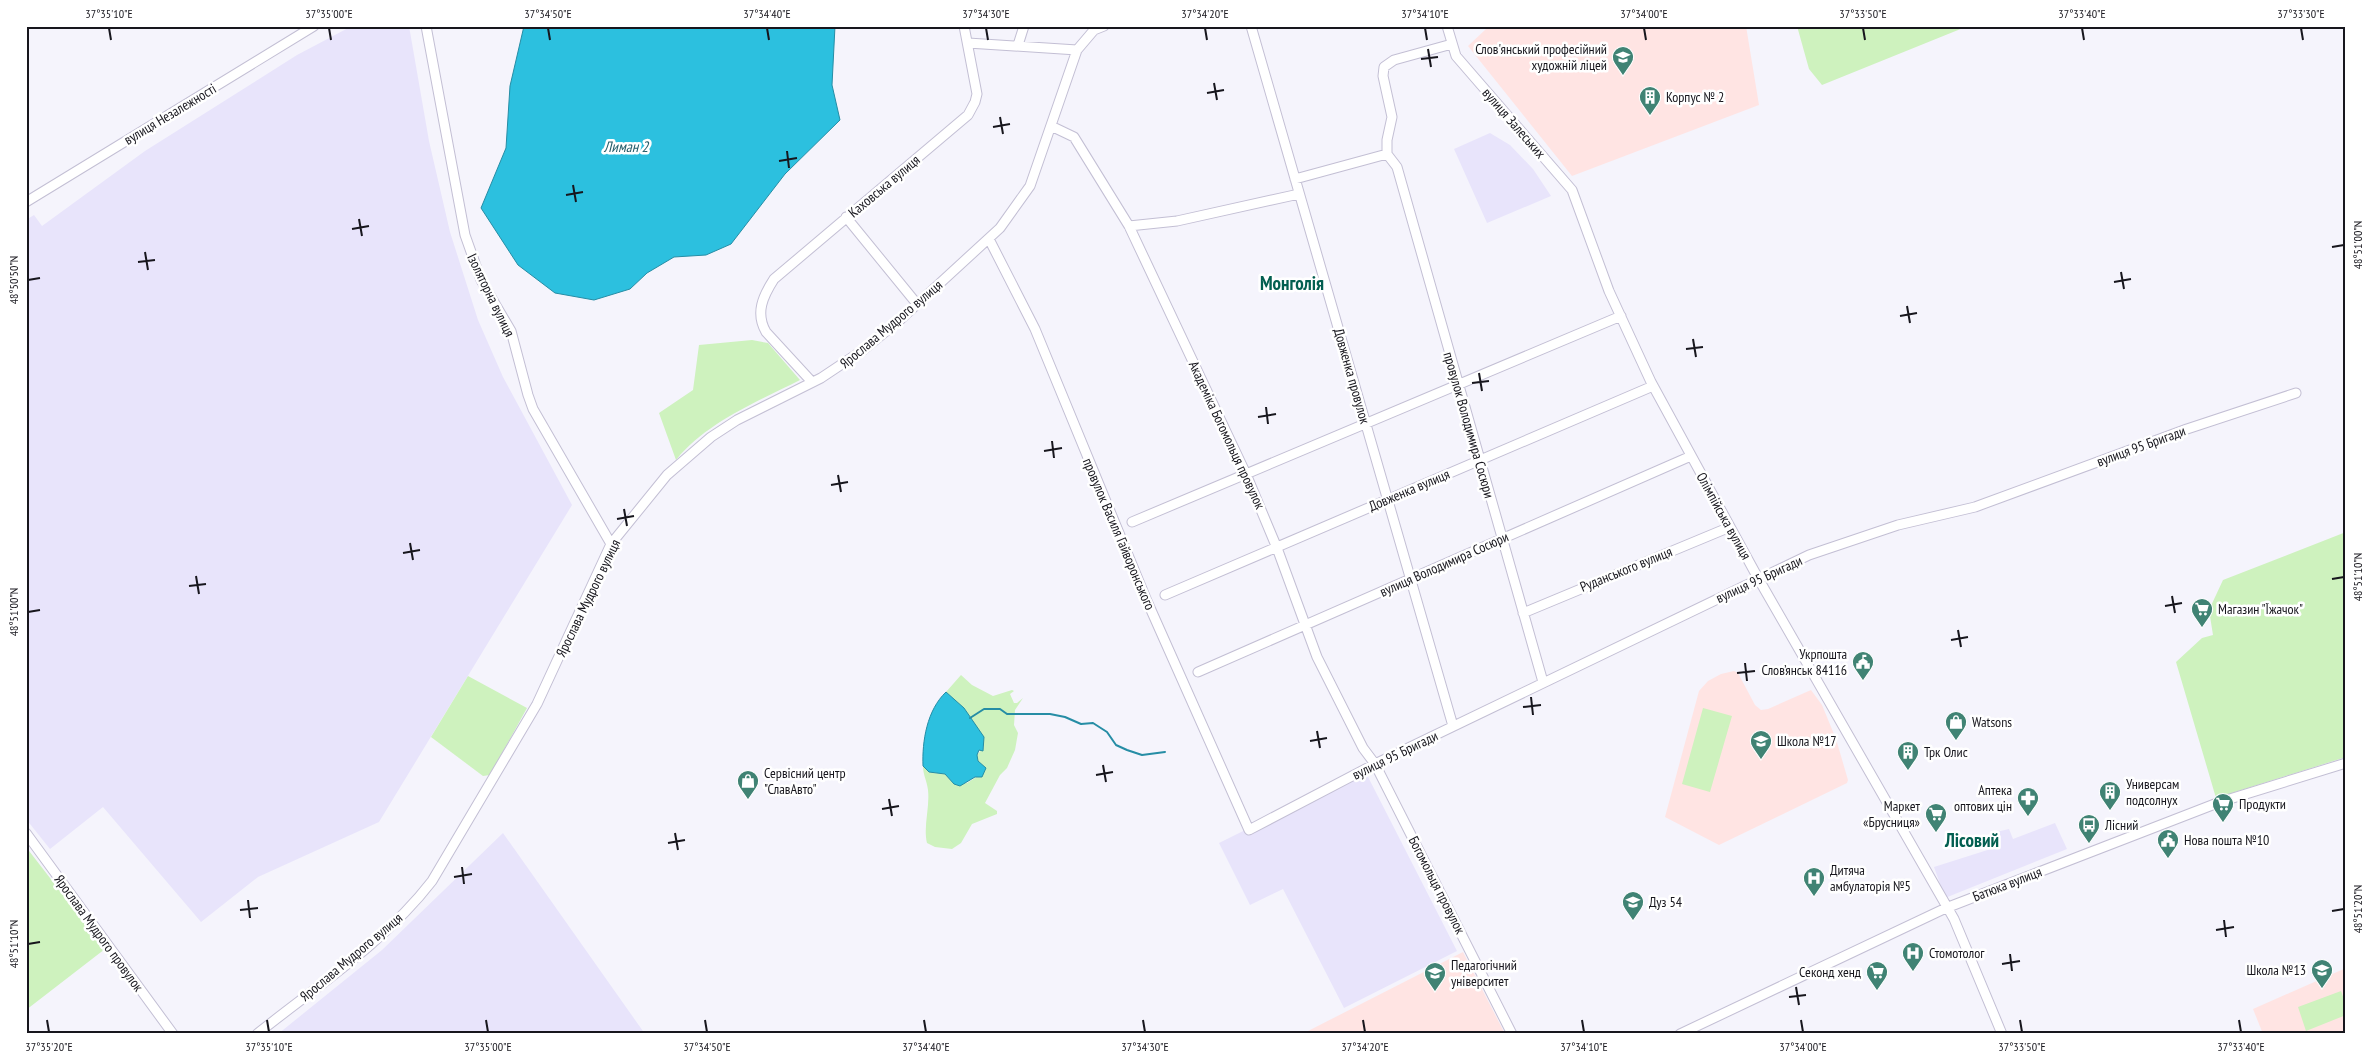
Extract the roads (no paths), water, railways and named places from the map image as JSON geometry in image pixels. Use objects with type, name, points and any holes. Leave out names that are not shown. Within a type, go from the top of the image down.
[{"type":"street","name":"вулиця Незалежності","points":[[26,202],[314,26]]},
{"type":"street","name":"Ізоляторна вулиця","points":[[426,26],[465,235],[472,257],[491,299],[512,331],[528,395],[534,409],[611,544]]},
{"type":"street","name":"Каховська вулиця","points":[[812,382],[766,332],[762,325],[761,304],[774,279],[968,115],[975,102],[976,94],[964,26]]},
{"type":"street","points":[[1018,45],[1024,26]]},
{"type":"street","name":"Ярослава Мудрого вулиця","points":[[257,1034],[382,935],[414,904],[432,882],[537,704],[611,544],[667,475],[711,437],[737,420],[833,372],[863,350],[988,239],[1017,207],[1030,186],[1078,50],[1095,28],[1104,26]]},
{"type":"street","name":"Довженка провулок","points":[[1250,26],[1453,726]]},
{"type":"street","name":"вулиця Залеських","points":[[1447,26],[1456,56],[1572,190]]},
{"type":"street","points":[[968,43],[1078,50]]},
{"type":"street","points":[[1295,179],[1387,154],[1387,140],[1392,118],[1383,76],[1384,67],[1394,60],[1452,44]]},
{"type":"street","name":"Академіка Богомольця провулок","points":[[1051,126],[1074,137],[1129,226],[1246,474],[1277,547],[1317,657],[1363,748],[1375,764]]},
{"type":"street","name":"провулок Володимира Сосюри","points":[[1387,154],[1396,167],[1543,682]]},
{"type":"street","name":"Олімпійська вулиця","points":[[1572,190],[1589,239],[1653,386],[1758,578],[1946,908],[1973,962],[2002,1034]]},
{"type":"street","points":[[1129,226],[1177,221],[1299,194]]},
{"type":"street","points":[[846,218],[917,304]]},
{"type":"street","name":"провулок Василя Гайворонського","points":[[988,239],[1034,329],[1147,601],[1249,830]]},
{"type":"street","points":[[1132,522],[1621,316]]},
{"type":"street","name":"Довженка вулиця","points":[[1165,595],[1653,386]]},
{"type":"street","name":"вулиця 95 Бригади","points":[[1249,830],[1375,764],[1809,555],[1898,525],[1975,507],[2187,429],[2296,393]]},
{"type":"street","name":"вулиця Володимира Сосюри","points":[[1198,672],[1691,456]]},
{"type":"street","name":"Руданського вулиця","points":[[1523,613],[1730,527]]},
{"type":"street","name":"Батюка вулиця","points":[[1680,1034],[1946,908],[2220,802],[2346,763]]},
{"type":"street","name":"Богомольця провулок","points":[[1375,764],[1512,1034]]},
{"type":"street","name":"Ярослава Мудрого провулок","points":[[26,833],[173,1034]]},
{"type":"water","name":"Лиман 2","points":[[524,26],[835,26],[832,85],[840,120],[785,174],[731,244],[706,255],[674,257],[647,273],[630,289],[594,300],[555,293],[518,265],[481,208],[506,148],[510,86]]},
{"type":"water","points":[[946,692],[964,708],[984,737],[983,751],[979,750],[977,755],[978,761],[986,768],[982,777],[975,777],[960,786],[954,784],[945,774],[929,772],[923,766],[927,726],[934,708]]},
{"type":"waterway","points":[[970,718],[984,709],[1000,709],[1007,714],[1050,714],[1065,717],[1081,724],[1093,723],[1107,732],[1116,745],[1142,755],[1165,752]]},
{"type":"place","name":"Слов'янський професійний художній ліцей","points":[[1623,76]]},
{"type":"place","name":"Корпус № 2","points":[[1650,116]]},
{"type":"place","name":"Магазин \"Їжачок\"","points":[[2202,628]]},
{"type":"place","name":"Укрпошта Слов’янськ 84116","points":[[1863,681]]},
{"type":"place","name":"Watsons","points":[[1956,741]]},
{"type":"place","name":"Школа №17","points":[[1761,760]]},
{"type":"place","name":"Трк Олис","points":[[1908,771]]},
{"type":"place","name":"Сервісний центр \"СлавАвто\"","points":[[748,800]]},
{"type":"place","name":"Универсам подсолнух","points":[[2110,811]]},
{"type":"place","name":"Аптека оптових цін","points":[[2028,817]]},
{"type":"place","name":"Продукти","points":[[2223,823]]},
{"type":"place","name":"Маркет «Брусниця»","points":[[1936,833]]},
{"type":"place","name":"Лісний","points":[[2089,844]]},
{"type":"place","name":"Нова пошта №10","points":[[2168,859]]},
{"type":"place","name":"Дитяча амбулаторія №5","points":[[1814,897]]},
{"type":"place","name":"Дуз 54","points":[[1633,921]]},
{"type":"place","name":"Стомотолог","points":[[1913,972]]},
{"type":"place","name":"Школа №13","points":[[2322,989]]},
{"type":"place","name":"Секонд хенд","points":[[1877,991]]},
{"type":"place","name":"Педагогічний університет","points":[[1435,992]]},
{"type":"district","name":"Монголія","points":[[1292,283]]},
{"type":"district","name":"Лісовий","points":[[1972,840]]}]
